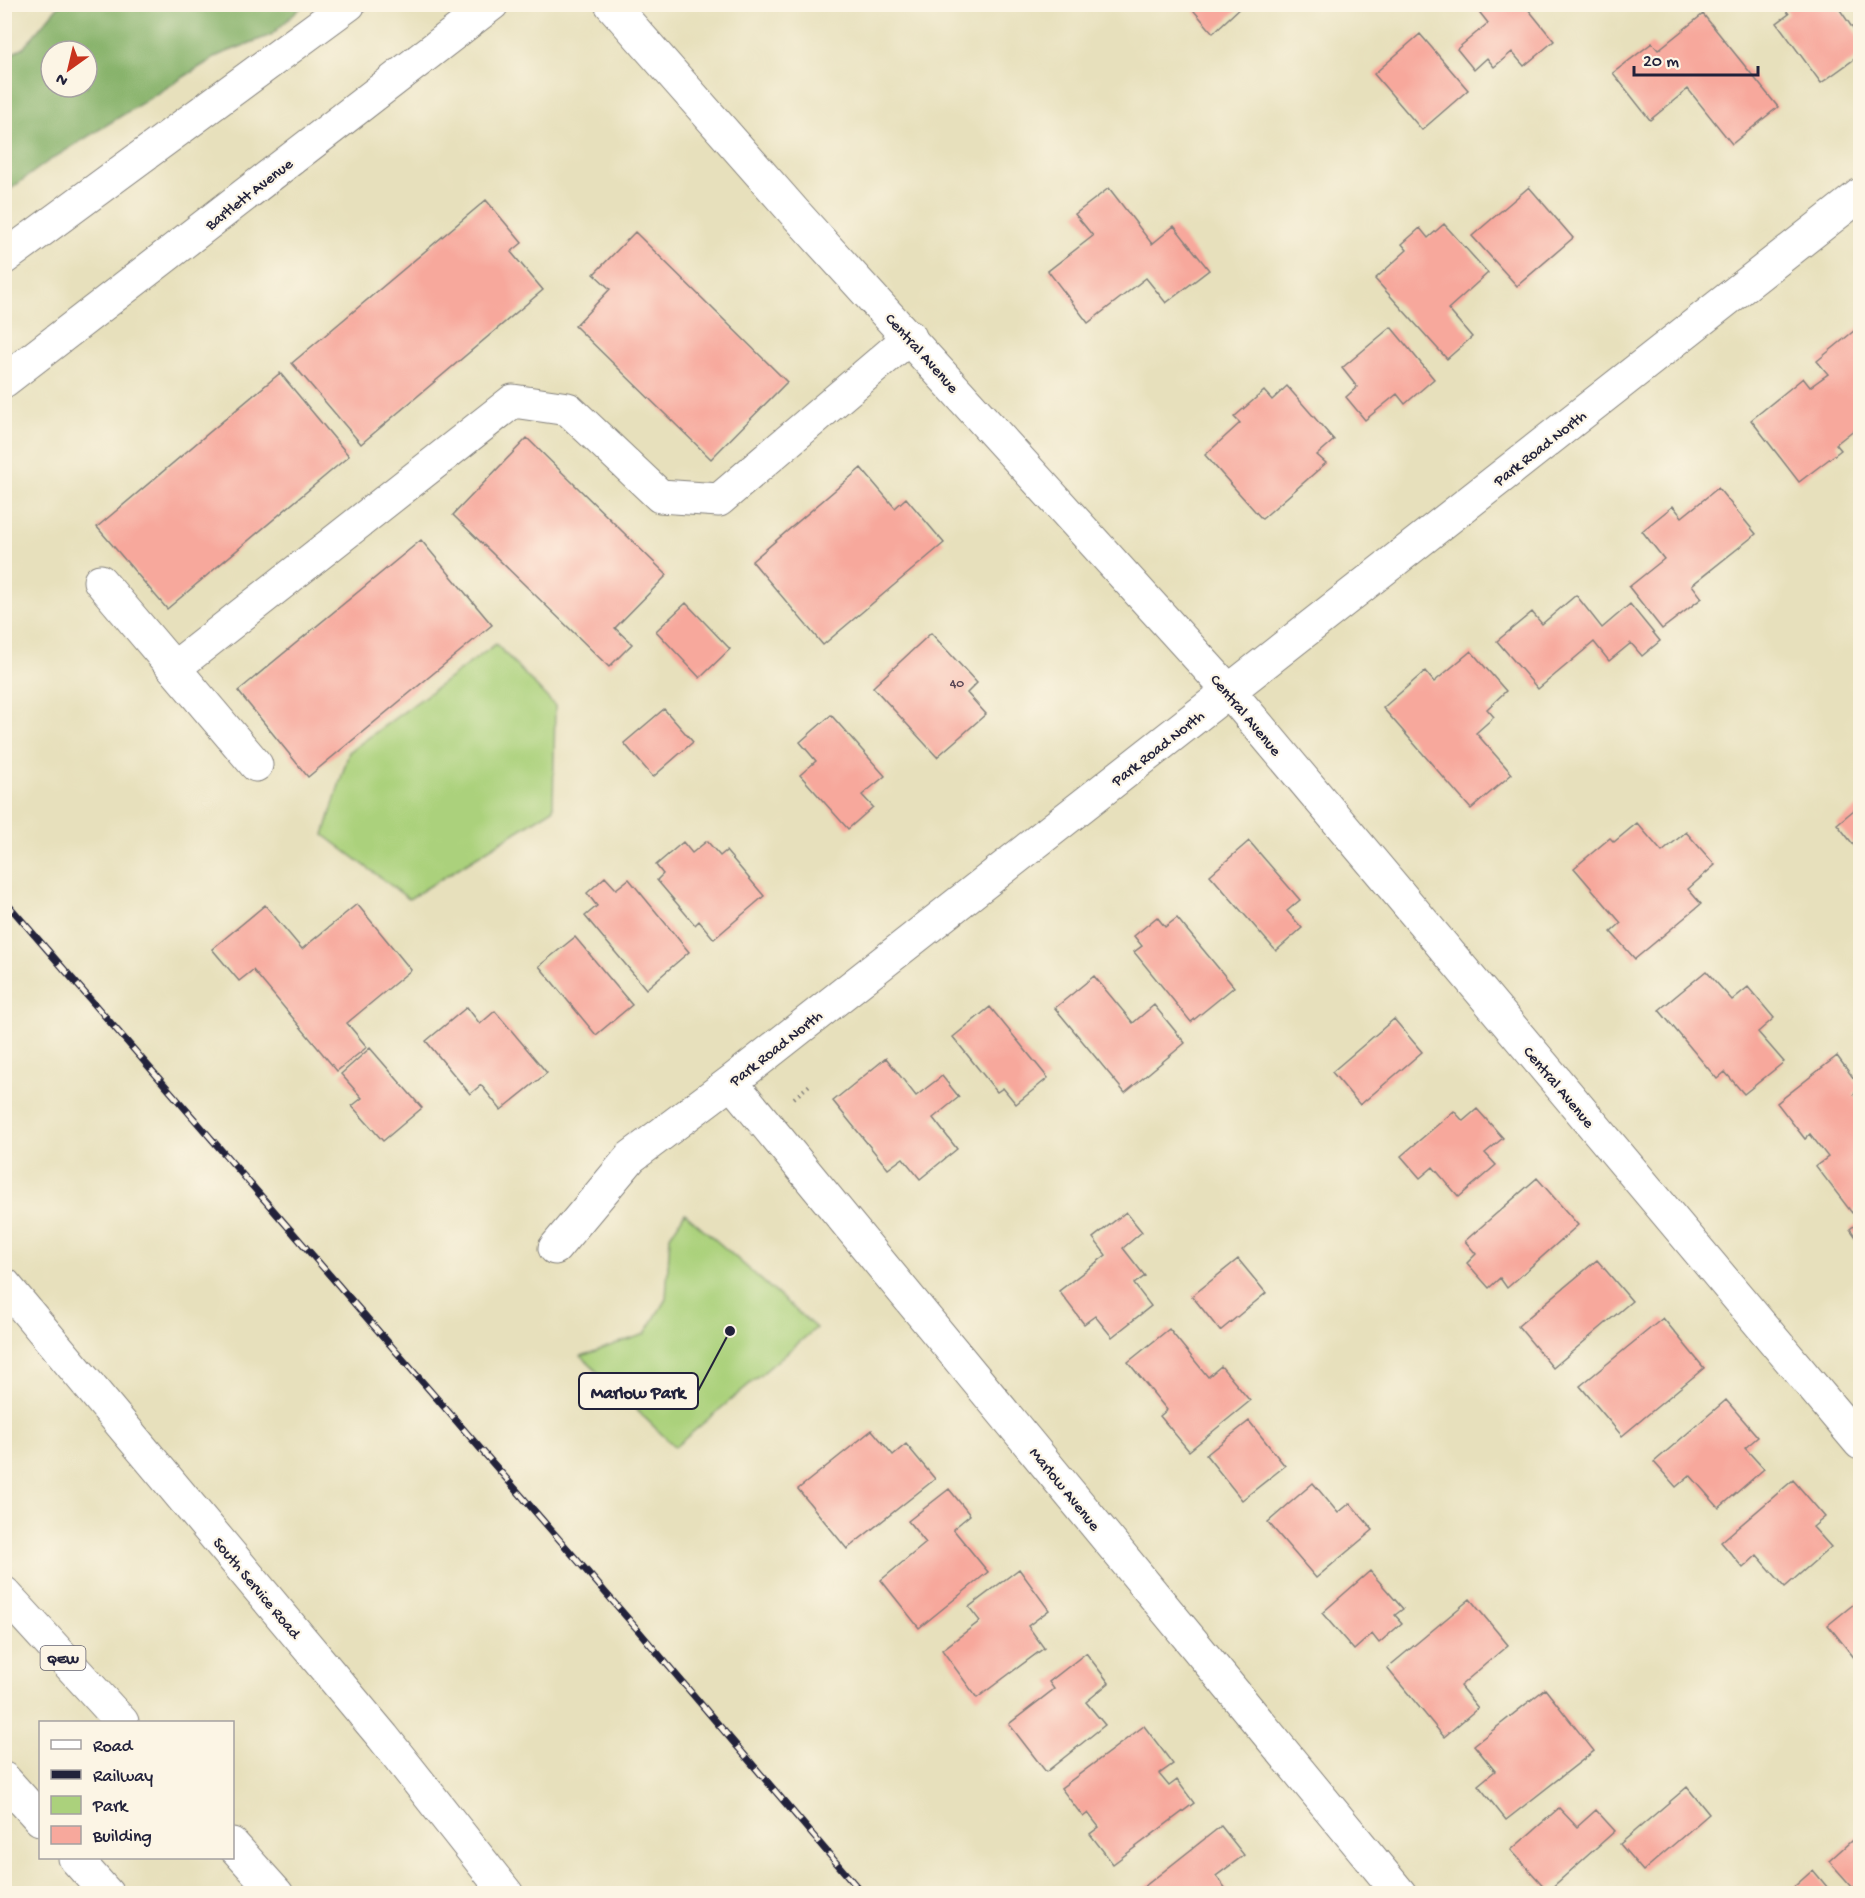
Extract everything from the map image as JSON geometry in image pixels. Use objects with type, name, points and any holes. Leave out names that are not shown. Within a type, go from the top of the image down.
[{"type":"main road","points":[[4,258],[349,4]]},
{"type":"main road","name":"Bartlett Avenue","points":[[4,381],[492,4]]},
{"type":"main road","name":"Central Avenue","points":[[611,4],[795,213],[910,337],[1228,690],[1860,1443]]},
{"type":"main road","name":"Park Road North","points":[[555,1248],[631,1157],[731,1082],[1860,195]]},
{"type":"main road","points":[[174,668],[513,401],[568,410],[660,496],[719,500],[910,337]]},
{"type":"main road","points":[[100,581],[256,765]]},
{"type":"main road","name":"Marlow Avenue","points":[[731,1082],[1400,1893]]},
{"type":"main road","name":"South Service Road","points":[[4,1284],[375,1728],[507,1893]]},
{"type":"main road","name":"QEW","points":[[4,1593],[121,1721]]},
{"type":"main road","points":[[4,1779],[39,1818]]},
{"type":"main road","points":[[234,1846],[277,1893]]},
{"type":"main road","points":[[77,1859],[107,1893]]},
{"type":"green space","points":[[60,4],[304,4],[271,35],[219,55],[47,162],[5,193],[5,58],[24,47]]},
{"type":"green space","points":[[496,644],[555,706],[553,809],[409,899],[324,835],[349,752]]},
{"type":"green space","points":[[685,1213],[816,1328],[675,1447],[581,1356],[645,1334],[666,1299],[670,1236]]},
{"type":"building","points":[[1188,4],[1244,4],[1213,33]]},
{"type":"building","points":[[1473,4],[1524,4],[1554,41],[1524,66],[1512,52],[1494,67],[1487,58],[1474,70],[1457,49],[1488,23]]},
{"type":"building","points":[[1782,4],[1836,4],[1860,39],[1860,55],[1821,83],[1777,23],[1789,14]]},
{"type":"building","points":[[1703,14],[1778,107],[1732,144],[1688,89],[1650,120],[1613,73],[1652,43],[1658,50]]},
{"type":"building","points":[[1420,34],[1468,90],[1422,130],[1374,74]]},
{"type":"building","points":[[1529,187],[1573,238],[1517,286],[1472,236]]},
{"type":"building","points":[[1109,188],[1152,244],[1174,226],[1209,270],[1166,303],[1146,278],[1088,323],[1048,271],[1093,236],[1075,214]]},
{"type":"building","points":[[486,200],[522,243],[511,252],[543,290],[361,444],[292,363]]},
{"type":"building","points":[[1444,224],[1488,273],[1448,309],[1472,337],[1447,359],[1375,279],[1407,250],[1402,244],[1420,228],[1428,238]]},
{"type":"building","points":[[635,232],[787,382],[711,459],[575,326],[610,289],[594,274]]},
{"type":"building","points":[[1860,326],[1860,425],[1836,444],[1841,450],[1799,482],[1751,420],[1803,378],[1810,387],[1828,374],[1817,361]]},
{"type":"building","points":[[1391,327],[1434,379],[1405,404],[1397,394],[1365,420],[1346,397],[1357,387],[1342,368]]},
{"type":"building","points":[[280,373],[349,456],[167,609],[97,527]]},
{"type":"building","points":[[1287,386],[1334,440],[1317,455],[1326,463],[1262,519],[1205,455],[1240,423],[1234,417],[1264,391],[1272,400]]},
{"type":"building","points":[[527,438],[667,575],[615,628],[632,644],[609,667],[453,515]]},
{"type":"building","points":[[861,468],[895,508],[906,498],[944,543],[823,645],[752,561]]},
{"type":"building","points":[[1718,488],[1756,534],[1692,585],[1702,598],[1662,629],[1629,587],[1664,559],[1642,531],[1673,506],[1682,517]]},
{"type":"building","points":[[421,540],[492,625],[308,777],[238,691]]},
{"type":"building","points":[[1576,595],[1602,628],[1630,604],[1660,641],[1642,656],[1631,643],[1609,661],[1594,642],[1538,689],[1497,641],[1532,612],[1542,624]]},
{"type":"building","points":[[686,603],[730,649],[700,678],[656,631]]},
{"type":"building","points":[[931,633],[977,683],[967,693],[986,714],[937,757],[873,687]]},
{"type":"building","points":[[1471,651],[1506,691],[1487,709],[1494,717],[1476,733],[1512,774],[1471,809],[1383,708],[1425,671],[1434,682]]},
{"type":"building","points":[[664,709],[693,742],[653,777],[624,743]]},
{"type":"building","points":[[831,715],[885,776],[862,795],[873,807],[848,829],[800,775],[816,761],[800,742]]},
{"type":"building","points":[[1860,805],[1860,853],[1837,824]]},
{"type":"building","points":[[1637,823],[1662,852],[1686,832],[1715,865],[1688,889],[1701,904],[1635,959],[1611,932],[1621,923],[1574,868],[1610,838],[1614,842]]},
{"type":"building","points":[[707,841],[720,856],[726,851],[764,896],[714,939],[699,921],[695,925],[657,880],[663,874],[656,865],[683,842],[692,853]]},
{"type":"building","points":[[1249,841],[1300,900],[1287,911],[1302,928],[1276,951],[1210,875]]},
{"type":"building","points":[[605,877],[616,889],[629,879],[689,952],[646,989],[585,916],[597,906],[587,893]]},
{"type":"building","points":[[357,904],[411,970],[347,1023],[367,1047],[337,1071],[253,970],[239,981],[212,949],[265,905],[302,949]]},
{"type":"building","points":[[1157,917],[1165,927],[1177,918],[1234,987],[1191,1022],[1134,952],[1142,946],[1134,936]]},
{"type":"building","points":[[575,937],[632,1005],[596,1035],[539,966]]},
{"type":"building","points":[[1706,971],[1732,1000],[1748,987],[1774,1018],[1758,1032],[1784,1062],[1744,1094],[1725,1072],[1717,1079],[1659,1010]]},
{"type":"building","points":[[1094,976],[1133,1023],[1154,1005],[1185,1043],[1125,1093],[1055,1008]]},
{"type":"building","points":[[467,1007],[480,1024],[495,1011],[547,1073],[501,1110],[481,1085],[470,1094],[426,1041]]},
{"type":"building","points":[[990,1007],[1048,1078],[1016,1104],[1003,1088],[997,1092],[953,1037]]},
{"type":"building","points":[[1394,1019],[1422,1052],[1360,1105],[1332,1072]]},
{"type":"building","points":[[370,1048],[422,1108],[383,1141],[352,1106],[362,1098],[341,1074]]},
{"type":"building","points":[[1837,1056],[1860,1087],[1854,1094],[1860,1102],[1860,1206],[1852,1213],[1816,1166],[1828,1157],[1810,1134],[1805,1139],[1777,1103]]},
{"type":"building","points":[[886,1058],[916,1096],[942,1076],[959,1097],[933,1118],[957,1149],[920,1179],[903,1158],[888,1169],[833,1101]]},
{"type":"building","points":[[1477,1109],[1503,1138],[1485,1153],[1496,1165],[1459,1197],[1433,1167],[1420,1178],[1401,1156],[1454,1111],[1463,1121]]},
{"type":"building","points":[[1537,1178],[1578,1225],[1507,1288],[1500,1278],[1489,1288],[1467,1263],[1476,1254],[1465,1241]]},
{"type":"building","points":[[1126,1212],[1142,1232],[1123,1248],[1145,1276],[1134,1284],[1151,1306],[1112,1337],[1095,1316],[1084,1324],[1059,1291],[1106,1255],[1093,1238]]},
{"type":"building","points":[[1860,1221],[1860,1243],[1850,1229]]},
{"type":"building","points":[[1238,1259],[1266,1293],[1220,1331],[1192,1296]]},
{"type":"building","points":[[1597,1260],[1632,1301],[1553,1368],[1518,1326]]},
{"type":"building","points":[[1663,1318],[1704,1368],[1622,1436],[1580,1386]]},
{"type":"building","points":[[1169,1329],[1208,1377],[1221,1366],[1250,1401],[1189,1451],[1160,1416],[1167,1410],[1128,1362]]},
{"type":"building","points":[[1726,1400],[1758,1437],[1745,1448],[1764,1469],[1719,1508],[1690,1475],[1676,1487],[1654,1462]]},
{"type":"building","points":[[1249,1421],[1285,1466],[1242,1500],[1206,1455]]},
{"type":"building","points":[[872,1430],[893,1455],[906,1444],[935,1479],[847,1549],[798,1489]]},
{"type":"building","points":[[1793,1480],[1825,1517],[1813,1527],[1831,1547],[1785,1587],[1757,1555],[1743,1568],[1721,1542]]},
{"type":"building","points":[[1313,1483],[1338,1513],[1350,1503],[1373,1530],[1316,1578],[1268,1522]]},
{"type":"building","points":[[949,1489],[970,1515],[953,1529],[988,1572],[919,1628],[881,1580],[926,1543],[908,1521]]},
{"type":"building","points":[[1019,1569],[1049,1610],[1028,1626],[1044,1648],[977,1698],[942,1650],[980,1621],[969,1607]]},
{"type":"building","points":[[1370,1571],[1403,1609],[1395,1615],[1402,1623],[1379,1643],[1372,1634],[1354,1650],[1322,1613]]},
{"type":"building","points":[[1470,1599],[1508,1645],[1460,1686],[1478,1708],[1444,1737],[1387,1668]]},
{"type":"building","points":[[1860,1599],[1860,1665],[1828,1625]]},
{"type":"building","points":[[1086,1653],[1109,1683],[1086,1702],[1105,1725],[1046,1772],[1009,1724],[1054,1689],[1049,1682]]},
{"type":"building","points":[[1545,1689],[1594,1751],[1506,1820],[1478,1785],[1495,1771],[1474,1745]]},
{"type":"building","points":[[1144,1726],[1173,1764],[1159,1774],[1169,1786],[1177,1780],[1194,1803],[1113,1864],[1090,1834],[1099,1827],[1088,1813],[1083,1817],[1061,1788]]},
{"type":"building","points":[[1687,1787],[1709,1814],[1643,1871],[1620,1844]]},
{"type":"building","points":[[1559,1808],[1577,1827],[1596,1810],[1615,1831],[1548,1891],[1511,1850]]},
{"type":"building","points":[[1221,1826],[1244,1855],[1216,1876],[1230,1894],[1135,1894]]},
{"type":"building","points":[[1860,1833],[1860,1881],[1853,1888],[1829,1861]]},
{"type":"building","points":[[1813,1870],[1833,1894],[1786,1894]]},
{"type":"railway","points":[[4,900],[637,1629],[863,1894]]},
{"type":"place","name":"Marlow Park","points":[[730,1331]]}]
